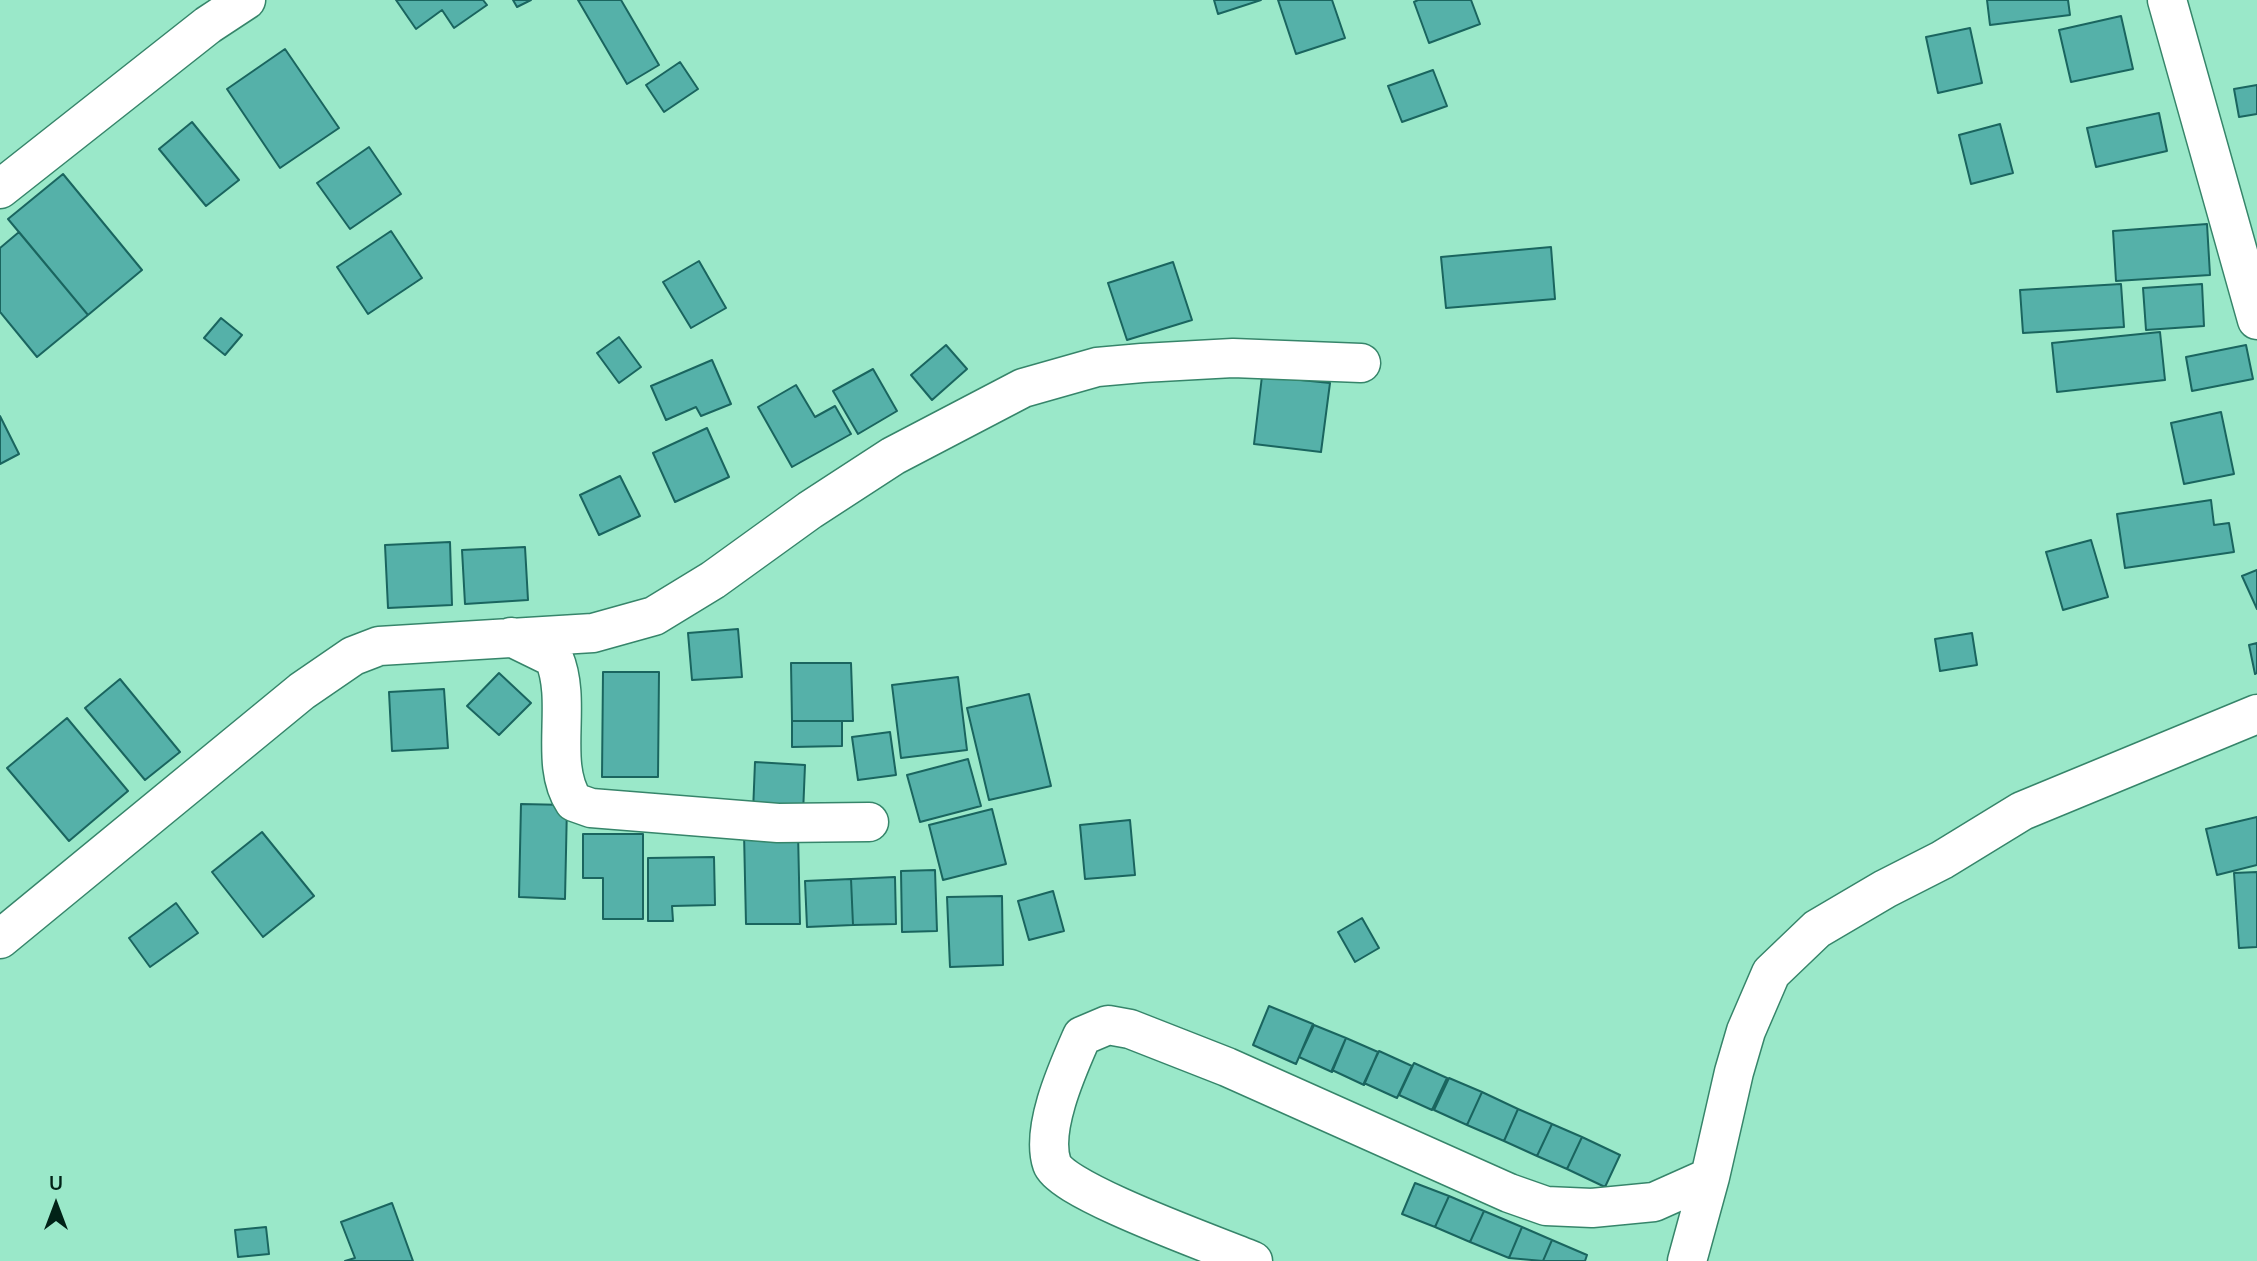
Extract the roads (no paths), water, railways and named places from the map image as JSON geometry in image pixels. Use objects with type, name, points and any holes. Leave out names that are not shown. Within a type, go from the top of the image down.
[{"type":"street","points":[[0,189],[208,25],[246,0]]},
{"type":"street","points":[[2167,0],[2248,251],[2257,320]]},
{"type":"street","points":[[0,939],[302,691],[353,656],[379,646],[593,633],[654,616],[713,580],[810,510],[893,456],[1023,388],[1097,367],[1142,363],[1233,358],[1361,363]]},
{"type":"street","points":[[511,637],[554,658],[561,675],[563,777],[574,802],[591,808],[778,823],[869,822]]},
{"type":"street","points":[[1687,1261],[1746,1031],[1770,972],[1817,929],[1885,889],[1942,860],[2022,811],[2257,714]]},
{"type":"street","points":[[1253,1261],[1093,1196],[1059,1177],[1051,1164],[1051,1116],[1082,1036],[1108,1025],[1129,1029],[1227,1067],[1509,1193],[1546,1206],[1592,1208],[1654,1202],[1710,1177]]}]
